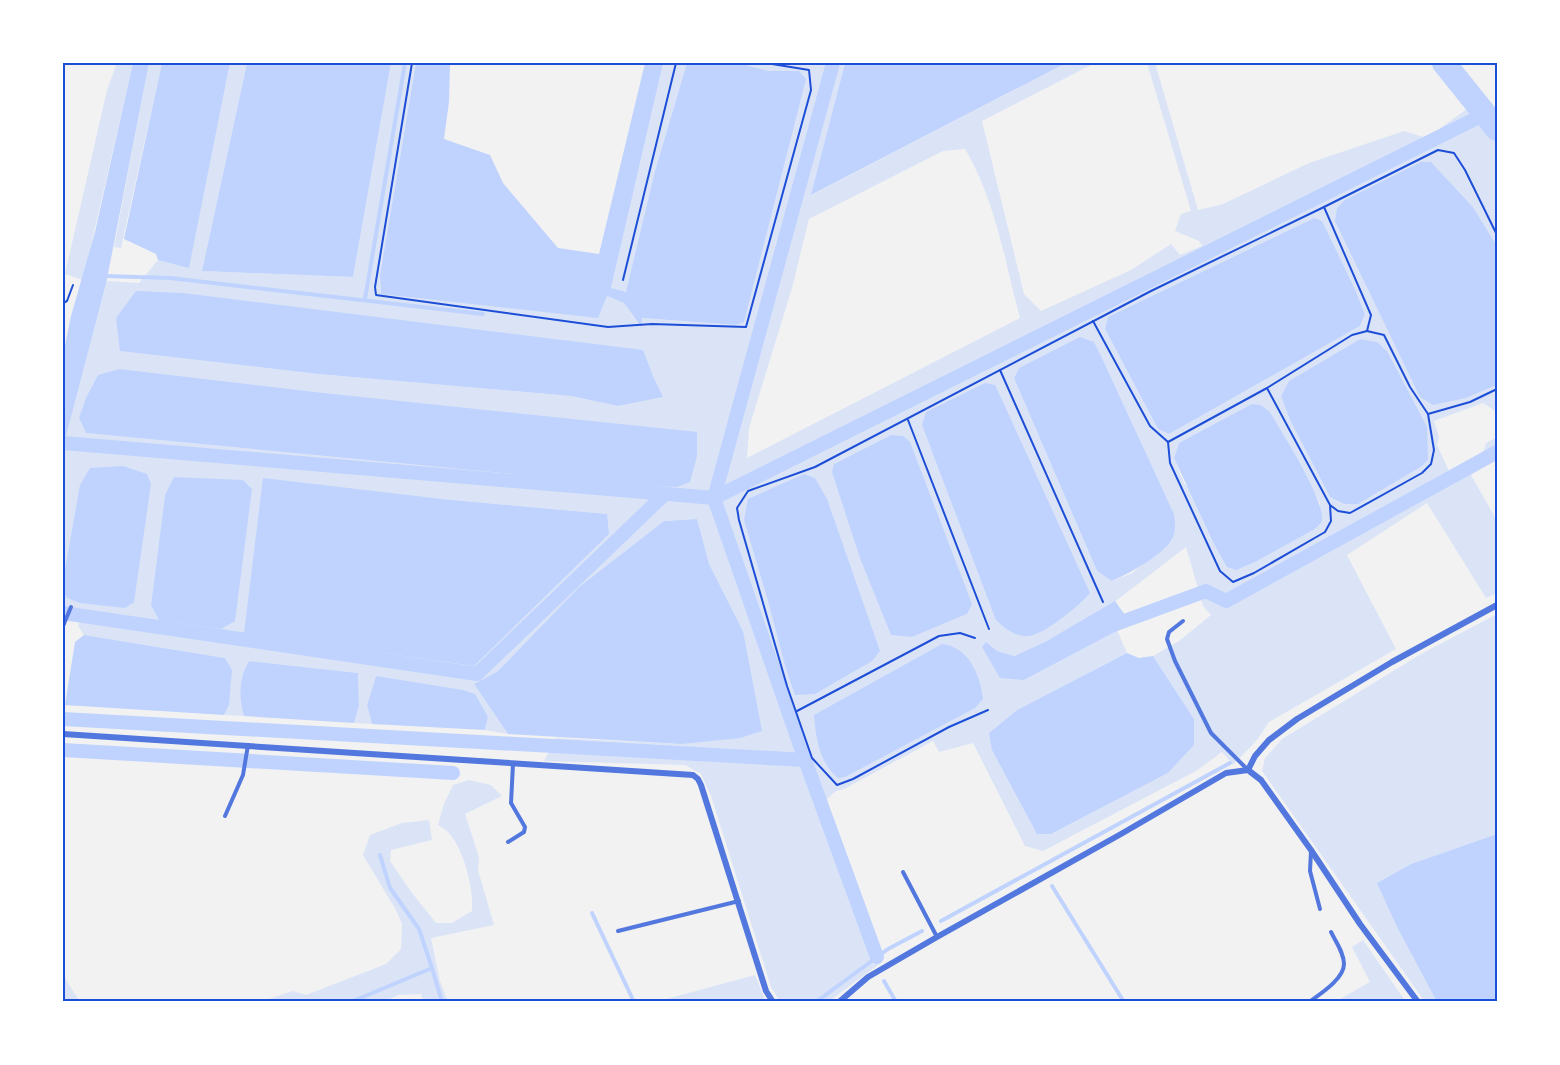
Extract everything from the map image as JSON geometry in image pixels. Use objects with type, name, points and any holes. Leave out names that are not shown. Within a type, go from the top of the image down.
[{"type":"street","points":[[1248,770],[1255,756],[1269,740],[1297,718],[1392,662],[1497,605]]},
{"type":"street","points":[[63,734],[693,775],[701,785],[766,991],[773,1002]]},
{"type":"street","points":[[839,1002],[868,977],[936,937],[1226,773],[1248,770],[1261,780],[1360,924],[1418,1002]]},
{"type":"lane","points":[[63,626],[71,607]]},
{"type":"lane","points":[[1183,621],[1169,632],[1167,639],[1175,661],[1211,733],[1248,770]]},
{"type":"lane","points":[[225,816],[243,775],[248,745]]},
{"type":"lane","points":[[508,842],[524,832],[525,827],[511,803],[513,764]]},
{"type":"lane","points":[[1311,850],[1310,871],[1320,909]]},
{"type":"lane","points":[[903,872],[936,937]]},
{"type":"lane","points":[[618,931],[739,901]]},
{"type":"lane","points":[[1309,1002],[1341,975],[1344,965],[1342,953],[1331,932]]},
{"type":"path","points":[[412,63],[375,287],[376,295],[608,327],[652,324],[746,327],[811,90],[809,70],[766,63]]},
{"type":"path","points":[[623,280],[676,63]]},
{"type":"path","points":[[988,710],[949,727],[853,779],[837,785],[812,758],[796,711],[737,508],[748,491],[815,467],[1150,291],[1438,150],[1454,153],[1465,170],[1497,235]]},
{"type":"path","points":[[1324,207],[1371,315],[1367,331]]},
{"type":"path","points":[[63,303],[67,301],[73,285]]},
{"type":"path","points":[[1093,321],[1150,426],[1168,442],[1170,463],[1220,571],[1233,582],[1254,573],[1325,532],[1331,521],[1330,505],[1268,388]]},
{"type":"path","points":[[1168,442],[1268,388],[1352,335],[1367,331],[1384,335],[1410,387],[1428,414],[1434,450],[1431,464],[1422,473],[1350,513],[1338,511],[1330,505]]},
{"type":"path","points":[[1000,370],[1103,602]]},
{"type":"path","points":[[1428,414],[1470,402],[1497,389]]},
{"type":"path","points":[[907,418],[989,630]]},
{"type":"path","points":[[796,711],[939,636],[960,633],[975,638]]},
{"type":"shaded area","points":[[117,63],[133,63],[83,280],[65,274],[107,90]]},
{"type":"shaded area","points":[[149,63],[162,63],[121,248],[114,247]]},
{"type":"shaded area","points":[[230,63],[247,63],[202,271],[353,277],[391,63],[416,63],[380,275],[381,294],[607,296],[624,303],[640,327],[642,318],[735,325],[799,71],[769,71],[739,63],[845,63],[812,195],[1066,63],[1095,63],[982,121],[1024,294],[1041,311],[1131,270],[1171,244],[1180,255],[1202,246],[1199,241],[1175,231],[1181,214],[1191,211],[1147,63],[1155,63],[1198,210],[1223,204],[1309,163],[1404,131],[1427,138],[1468,108],[1497,139],[1497,246],[1473,207],[1431,162],[1466,398],[1497,385],[1497,412],[1483,403],[1434,421],[1439,437],[1437,445],[1449,471],[1339,534],[1224,595],[1229,604],[1470,473],[1497,521],[1497,593],[1486,598],[1427,503],[1347,555],[1396,649],[1269,722],[1257,740],[1233,765],[1222,752],[1196,771],[1043,851],[1025,846],[973,743],[939,752],[933,741],[844,789],[836,791],[827,799],[830,812],[882,962],[828,1002],[780,1002],[771,987],[711,796],[701,774],[685,765],[544,761],[556,738],[681,744],[695,741],[743,631],[709,564],[696,519],[664,521],[579,587],[498,671],[474,684],[508,734],[485,730],[488,717],[376,676],[367,705],[372,724],[354,723],[359,706],[358,673],[249,661],[240,688],[244,716],[224,715],[229,705],[225,658],[84,635],[78,626],[85,610],[76,611],[63,607],[63,448],[107,281],[139,283],[158,260],[189,267]],"holes":[[[965,149],[992,210],[1020,318],[747,458],[749,428],[792,288],[809,219],[943,151]],[[1314,218],[1322,222],[1365,314],[1360,326],[1169,434],[1158,429],[1105,329],[1108,317]],[[1360,339],[1377,342],[1387,351],[1344,504],[1330,497],[1290,420],[1281,396],[1289,381]],[[1094,342],[1174,514],[1172,540],[1132,573],[1113,581],[1097,571],[1014,378],[1019,368]],[[121,351],[653,376],[662,397],[618,406],[571,396],[318,374]],[[120,369],[333,394],[677,487],[638,486],[86,433],[79,418]],[[1261,405],[1270,412],[1320,503],[1320,525],[1257,561],[1184,483],[1174,458],[1179,443]],[[922,425],[1048,627],[931,448]],[[891,435],[967,614],[912,637],[891,635],[834,464]],[[174,478],[151,605],[165,495]],[[442,499],[607,514],[244,632]],[[1186,547],[1203,606],[1211,615],[1179,641],[1153,656],[1194,719],[1194,745],[1168,773],[1051,834],[989,733],[1017,710],[1127,653],[1117,630],[1024,680],[986,642],[997,651],[1013,656],[1045,642],[1108,607]]]},
{"type":"shaded area","points":[[661,63],[687,63],[655,171],[627,292],[611,289]]},
{"type":"shaded area","points":[[1497,437],[1497,459],[1479,468],[1486,443]]},
{"type":"shaded area","points":[[1497,614],[1497,834],[1411,864],[1378,883],[1397,927],[1437,1002],[1425,1002],[1262,771],[1265,758],[1282,739],[1421,654]]},
{"type":"shaded area","points":[[469,780],[491,785],[502,796],[465,814],[479,857],[478,870],[494,925],[431,938],[440,981],[448,1002],[424,1002],[421,994],[398,995],[384,1002],[260,1002],[293,991],[306,995],[386,964],[401,949],[402,924],[363,855],[370,835],[402,823],[429,820],[432,840],[391,850],[390,861],[436,923],[452,923],[472,911],[471,892],[463,859],[449,833],[438,825],[453,785]]},
{"type":"shaded area","points":[[1363,940],[1406,1002],[1335,1002],[1370,982],[1352,947]]},
{"type":"shaded area","points":[[63,975],[80,1002],[63,1002]]},
{"type":"shaded area","points":[[755,975],[766,1002],[655,1002]]},
{"type":"water","points":[[133,63],[149,63],[106,284],[63,448],[63,355],[71,316],[95,232]]},
{"type":"water","points":[[162,63],[230,63],[189,268],[158,260],[156,254],[124,239]]},
{"type":"water","points":[[247,63],[391,63],[353,277],[202,271]]},
{"type":"water","points":[[416,63],[450,63],[449,102],[444,139],[490,155],[503,183],[558,248],[599,254],[645,63],[663,63],[611,288],[626,292],[655,171],[687,63],[739,63],[769,71],[799,71],[806,79],[744,322],[735,325],[642,318],[641,327],[624,303],[607,296],[598,318],[381,294],[380,275]]},
{"type":"water","points":[[845,63],[1066,63],[811,195]]},
{"type":"water","points":[[1421,162],[1431,162],[1473,207],[1497,246],[1497,385],[1466,398],[1433,405],[1420,397],[1335,221],[1337,208],[1345,200]]},
{"type":"water","points":[[1314,218],[1322,221],[1354,287],[1365,314],[1360,326],[1169,434],[1158,429],[1105,329],[1108,317]]},
{"type":"water","points":[[136,291],[183,293],[643,350],[663,397],[618,406],[571,396],[318,374],[120,351],[116,318]]},
{"type":"water","points":[[1080,337],[1094,342],[1174,514],[1175,531],[1163,550],[1112,581],[1097,571],[1014,378],[1019,368]]},
{"type":"water","points":[[1360,339],[1377,342],[1387,351],[1427,427],[1428,460],[1422,466],[1358,504],[1344,504],[1330,497],[1290,420],[1281,396],[1289,381]]},
{"type":"water","points":[[120,369],[697,432],[697,456],[690,482],[677,487],[638,486],[86,433],[79,418],[98,375]]},
{"type":"water","points":[[985,383],[995,385],[1090,593],[1053,625],[1029,636],[1011,632],[996,620],[922,425],[926,412]]},
{"type":"water","points":[[1252,404],[1261,405],[1270,412],[1293,450],[1317,498],[1322,520],[1320,525],[1313,530],[1236,570],[1227,567],[1214,544],[1174,458],[1179,443]]},
{"type":"water","points":[[891,435],[903,436],[910,442],[972,604],[967,614],[912,637],[891,635],[860,558],[832,472],[834,464]]},
{"type":"water","points":[[123,466],[147,474],[151,484],[134,602],[125,608],[80,603],[67,598],[63,590],[63,581],[80,485],[90,468]]},
{"type":"water","points":[[804,474],[815,478],[827,499],[880,651],[872,661],[815,694],[795,695],[744,520],[748,499]]},
{"type":"water","points":[[174,477],[243,480],[252,489],[235,621],[221,629],[159,620],[151,605],[165,495]]},
{"type":"water","points":[[263,478],[442,499],[607,514],[609,534],[474,666],[244,633]]},
{"type":"water","points":[[697,519],[709,564],[743,631],[762,731],[740,738],[681,744],[508,734],[474,684],[498,671],[579,587],[664,521]]},
{"type":"water","points":[[1115,601],[1125,615],[1124,627],[1024,680],[1000,678],[982,647],[986,642],[997,651],[1014,656],[1045,642]]},
{"type":"water","points":[[84,635],[225,658],[232,670],[229,705],[224,715],[65,705],[75,642]]},
{"type":"water","points":[[942,644],[959,650],[972,664],[983,699],[975,708],[845,777],[838,778],[823,757],[817,741],[814,715]]},
{"type":"water","points":[[1127,653],[1139,658],[1153,656],[1194,719],[1194,745],[1168,773],[1051,834],[1037,834],[992,750],[989,733],[1017,710]]},
{"type":"water","points":[[249,661],[358,673],[359,706],[354,723],[244,716],[240,688]]},
{"type":"water","points":[[376,676],[475,694],[488,717],[485,730],[372,724],[367,705]]},
{"type":"water","points":[[1497,834],[1497,1002],[1437,1002],[1397,927],[1377,883],[1411,864]]},
{"type":"waterway","points":[[365,299],[405,63]]},
{"type":"waterway","points":[[833,63],[714,498],[805,760],[877,957]]},
{"type":"waterway","points":[[1444,63],[1497,129]]},
{"type":"waterway","points":[[63,443],[714,498],[1485,114]]},
{"type":"waterway","points":[[104,276],[170,278],[483,314]]},
{"type":"waterway","points":[[1108,627],[1206,591],[1226,601],[1497,452]]},
{"type":"waterway","points":[[63,613],[477,674],[665,494]]},
{"type":"waterway","points":[[63,719],[805,760]]},
{"type":"waterway","points":[[63,750],[453,773]]},
{"type":"waterway","points":[[941,921],[1230,763]]},
{"type":"waterway","points":[[351,1002],[432,968],[419,929],[390,888],[380,855]]},
{"type":"waterway","points":[[1052,886],[1124,1002]]},
{"type":"waterway","points":[[592,913],[634,1002]]},
{"type":"waterway","points":[[816,1002],[888,949],[922,931]]},
{"type":"waterway","points":[[432,968],[442,1002]]},
{"type":"waterway","points":[[884,981],[896,1002]]}]
